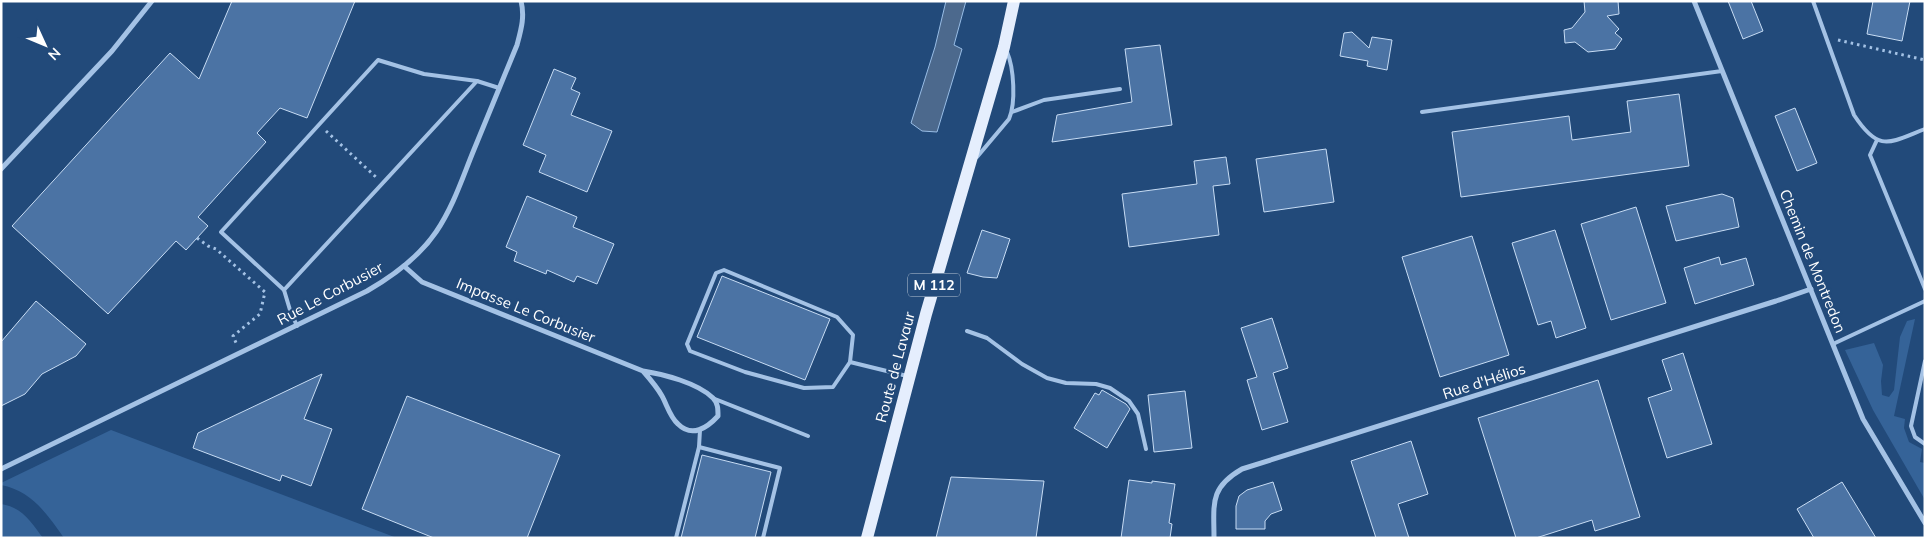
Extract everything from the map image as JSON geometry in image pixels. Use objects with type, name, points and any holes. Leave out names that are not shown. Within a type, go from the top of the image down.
[{"type":"main road","name":"Route de Lavaur","points":[[1004,1],[1007,34]]},
{"type":"main road","name":"Route de Lavaur","points":[[868,538],[909,376],[1004,47],[1014,1]]},
{"type":"street","points":[[1,169],[112,52],[152,1]]},
{"type":"street","name":"Rue Le Corbusier","points":[[1,469],[297,326],[386,280],[404,266],[426,245],[449,208],[517,45],[523,26],[521,1]]},
{"type":"street","name":"Chemin de Montredon","points":[[1694,1],[1863,419],[1925,523]]},
{"type":"street","name":"Impasse Le Corbusier","points":[[404,266],[422,282],[644,371],[662,374],[700,389],[714,398]]},
{"type":"street","name":"Rue d'Hélios","points":[[1214,538],[1214,502],[1219,488],[1228,477],[1242,470],[1811,289]]},
{"type":"street","points":[[644,371],[662,396],[678,425],[690,431],[700,430],[710,425],[718,416],[718,407],[714,398]]},
{"type":"lane","points":[[1813,1],[1854,115],[1864,131],[1877,140],[1890,143],[1925,128]]},
{"type":"lane","points":[[968,168],[1009,120],[1012,112],[1011,60],[1004,47]]},
{"type":"lane","points":[[297,326],[284,290],[221,232],[378,60],[424,74],[477,81],[499,88]]},
{"type":"lane","points":[[1422,112],[1722,71]]},
{"type":"lane","points":[[284,290],[477,81]]},
{"type":"lane","points":[[1012,112],[1044,100],[1120,89]]},
{"type":"lane","points":[[1877,140],[1870,156],[1925,289]]},
{"type":"lane","points":[[724,270],[837,317],[853,335],[850,362],[833,388],[804,388],[744,372],[690,351],[686,344],[716,273],[724,270]]},
{"type":"lane","points":[[1833,344],[1925,301]]},
{"type":"lane","points":[[967,331],[987,338],[1022,364],[1048,378],[1066,383],[1096,384],[1110,388],[1129,401],[1138,414],[1146,449]]},
{"type":"lane","points":[[1925,361],[1911,426],[1915,437],[1925,444]]},
{"type":"lane","points":[[850,362],[909,376]]},
{"type":"lane","points":[[714,398],[808,436]]},
{"type":"lane","points":[[676,538],[699,447],[700,430]]},
{"type":"lane","points":[[699,447],[780,468],[763,538]]},
{"type":"path","points":[[1825,37],[1925,60]]},
{"type":"path","points":[[318,124],[382,183]]},
{"type":"path","points":[[197,238],[208,246],[216,248],[265,292],[260,314],[233,336],[241,352]]},
{"type":"shaded area","points":[[946,1],[966,1],[954,45],[962,49],[937,132],[922,131],[911,123],[935,47]]},
{"type":"shaded area","points":[[1915,319],[1894,416],[1905,419],[1904,428],[1909,442],[1922,449],[1920,462],[1925,463],[1925,500],[1873,410],[1845,350],[1874,343],[1883,365],[1882,395],[1889,397],[1894,390],[1900,337],[1907,321]]},
{"type":"shaded area","points":[[111,430],[397,538],[64,538],[45,512],[30,498],[22,492],[1,485],[1,483]]},
{"type":"shaded area","points":[[1,504],[15,508],[20,512],[30,521],[43,538],[1,538]]},
{"type":"building","points":[[232,1],[355,1],[307,118],[280,108],[257,133],[266,142],[198,217],[208,226],[186,250],[176,241],[108,314],[12,226],[170,53],[199,79]]},
{"type":"building","points":[[1584,1],[1618,1],[1619,14],[1607,16],[1619,29],[1615,33],[1622,39],[1615,49],[1588,52],[1575,42],[1565,43],[1564,30],[1572,28],[1585,12]]},
{"type":"building","points":[[1728,1],[1751,1],[1763,31],[1743,39]]},
{"type":"building","points":[[1873,1],[1910,1],[1902,41],[1867,34]]},
{"type":"building","points":[[1352,32],[1369,48],[1372,37],[1392,40],[1387,70],[1367,66],[1368,61],[1340,56],[1344,33]]},
{"type":"building","points":[[1160,45],[1172,125],[1052,142],[1057,115],[1132,102],[1125,49]]},
{"type":"building","points":[[554,69],[576,78],[571,89],[580,93],[571,115],[612,131],[587,192],[539,172],[546,155],[523,145]]},
{"type":"building","points":[[1679,94],[1689,166],[1461,197],[1452,132],[1569,116],[1572,140],[1631,132],[1627,101]]},
{"type":"building","points":[[1795,108],[1817,163],[1797,171],[1775,116]]},
{"type":"building","points":[[1326,149],[1334,202],[1264,212],[1256,159]]},
{"type":"building","points":[[1226,157],[1230,184],[1213,186],[1219,235],[1129,247],[1122,194],[1197,184],[1194,161]]},
{"type":"building","points":[[1722,194],[1733,198],[1739,227],[1676,241],[1666,206]]},
{"type":"building","points":[[527,196],[577,217],[573,227],[614,244],[597,284],[577,276],[574,282],[547,270],[546,274],[514,261],[517,252],[506,247]]},
{"type":"building","points":[[1636,207],[1666,303],[1611,320],[1581,224]]},
{"type":"building","points":[[982,230],[1010,239],[997,278],[967,273]]},
{"type":"building","points":[[1555,230],[1586,328],[1556,338],[1551,321],[1538,325],[1512,243]]},
{"type":"building","points":[[1472,236],[1509,355],[1440,377],[1402,257]]},
{"type":"building","points":[[1719,257],[1721,265],[1746,258],[1754,285],[1695,304],[1684,268]]},
{"type":"building","points":[[722,276],[830,319],[805,380],[697,337]]},
{"type":"building","points":[[36,301],[86,344],[76,356],[42,374],[25,394],[1,406],[1,342]]},
{"type":"building","points":[[1272,318],[1288,368],[1273,373],[1288,422],[1262,430],[1247,380],[1257,377],[1241,328]]},
{"type":"building","points":[[1683,353],[1712,444],[1667,458],[1648,398],[1672,390],[1662,360]]},
{"type":"building","points":[[322,374],[304,419],[332,429],[311,486],[282,475],[280,481],[193,448],[198,433]]},
{"type":"building","points":[[1598,380],[1640,517],[1595,531],[1592,520],[1536,538],[1516,538],[1478,418]]},
{"type":"building","points":[[1102,390],[1126,404],[1130,409],[1107,448],[1074,428],[1095,393],[1099,395]]},
{"type":"building","points":[[1185,391],[1192,448],[1154,452],[1148,395]]},
{"type":"building","points":[[407,396],[560,455],[527,538],[434,538],[362,509]]},
{"type":"building","points":[[1411,441],[1428,494],[1398,504],[1409,538],[1376,538],[1351,461]]},
{"type":"building","points":[[702,455],[771,472],[755,538],[681,538]]},
{"type":"building","points":[[951,477],[1044,481],[1036,538],[936,538]]},
{"type":"building","points":[[1129,480],[1175,484],[1169,523],[1172,524],[1170,538],[1121,538]]},
{"type":"building","points":[[1273,482],[1282,510],[1271,514],[1265,521],[1265,529],[1236,529],[1236,506],[1239,496],[1247,490]]},
{"type":"building","points":[[1842,482],[1876,538],[1814,538],[1797,509]]}]
